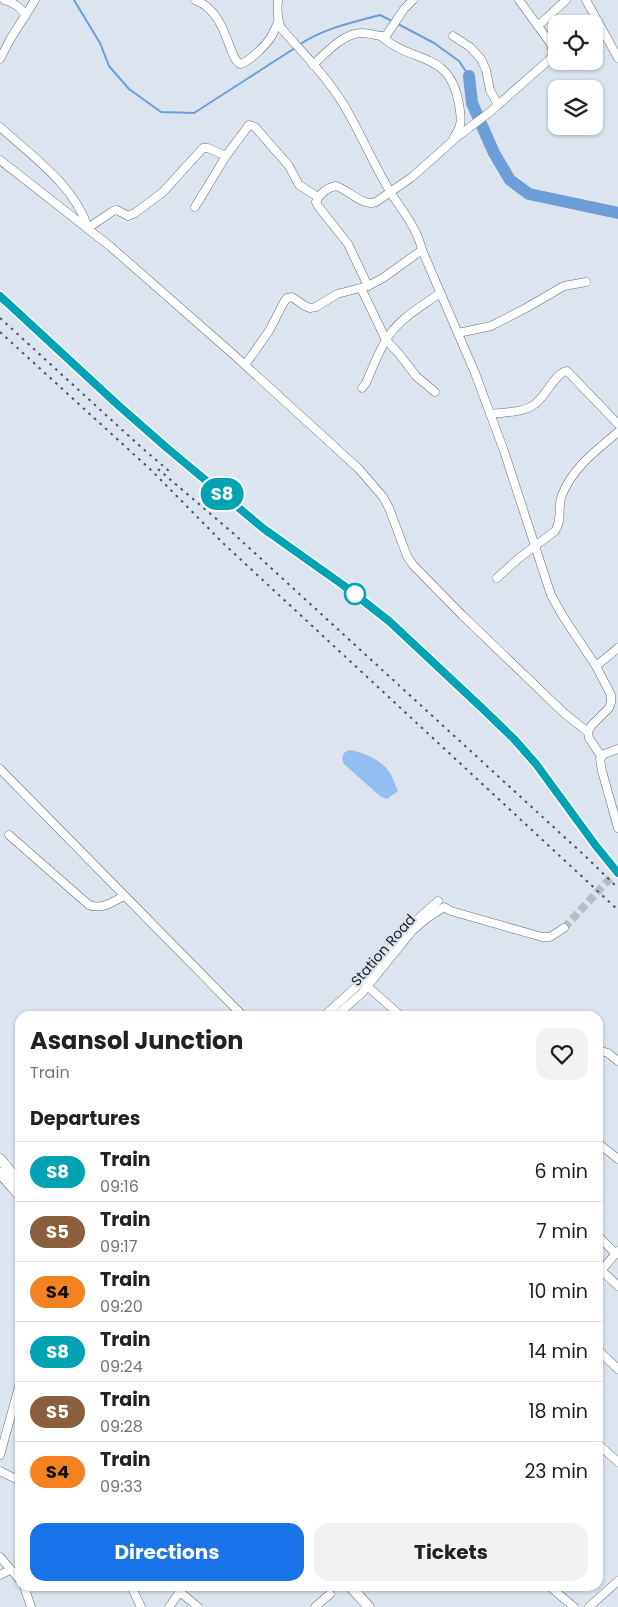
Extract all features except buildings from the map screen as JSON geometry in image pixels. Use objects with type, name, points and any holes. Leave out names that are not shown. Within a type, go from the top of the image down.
[{"type":"main road","points":[[0,1159],[15,1177]]},
{"type":"main road","points":[[0,1173],[15,1190]]},
{"type":"main road","points":[[355,1591],[369,1607]]},
{"type":"street","points":[[6,0],[26,15]]},
{"type":"street","points":[[0,59],[35,0]]},
{"type":"street","points":[[195,0],[206,6],[219,20],[234,59],[240,64],[246,62],[265,45],[280,25]]},
{"type":"street","points":[[278,0],[280,25],[342,103],[391,192],[420,239],[422,250],[490,414],[551,595],[612,695],[609,708],[591,726],[588,732],[589,738],[601,756],[600,764],[618,828]]},
{"type":"street","points":[[383,36],[413,0]]},
{"type":"street","points":[[435,392],[416,376],[386,340],[348,244],[316,202],[318,197],[331,187],[336,186],[372,204],[412,177],[454,139],[490,112],[550,59],[553,54],[551,44],[519,0]]},
{"type":"street","points":[[538,26],[566,0]]},
{"type":"street","points":[[589,1],[618,58]]},
{"type":"street","points":[[311,62],[340,41],[361,32],[383,36],[391,45],[435,62],[453,82],[457,94],[462,120],[454,139]]},
{"type":"street","points":[[453,36],[470,47],[481,59],[486,70],[490,90],[498,104]]},
{"type":"street","points":[[195,207],[246,126],[252,125],[289,166],[299,185],[318,197]]},
{"type":"street","points":[[0,127],[66,188],[83,213],[88,228]]},
{"type":"street","points":[[88,228],[113,211],[117,210],[128,216],[135,213],[163,192],[203,148],[208,148],[226,156]]},
{"type":"street","points":[[0,160],[111,247],[359,469],[376,488],[389,508],[407,556],[413,565],[490,642],[566,714],[588,732]]},
{"type":"street","points":[[245,365],[269,331],[287,298],[297,299],[310,308],[316,307],[338,294],[364,287],[390,274],[422,250]]},
{"type":"street","points":[[458,333],[491,326],[564,286],[586,282]]},
{"type":"street","points":[[362,388],[386,340],[403,319],[440,293]]},
{"type":"street","points":[[490,414],[519,411],[535,404],[564,370],[570,373],[618,424]]},
{"type":"street","points":[[497,578],[559,526],[560,503],[572,474],[618,432]]},
{"type":"street","points":[[596,666],[618,648]]},
{"type":"street","points":[[601,756],[618,749]]},
{"type":"street","points":[[0,769],[238,1011]]},
{"type":"street","points":[[9,835],[89,905],[102,907],[124,896]]},
{"type":"street","points":[[441,904],[451,911],[542,938],[550,937],[564,928]]},
{"type":"street","name":"Station Road","points":[[342,1011],[354,1001],[412,931],[441,904]]},
{"type":"street","name":"Station Road","points":[[330,1011],[356,987],[403,932],[441,904]]},
{"type":"street","points":[[367,986],[395,1011]]},
{"type":"street","points":[[603,1052],[618,1061]]},
{"type":"street","points":[[603,1147],[618,1159]]},
{"type":"street","points":[[603,1240],[617,1252],[603,1268]]},
{"type":"street","points":[[603,1275],[618,1286]]},
{"type":"street","points":[[603,1355],[618,1369]]},
{"type":"street","points":[[0,1456],[15,1401]]},
{"type":"street","points":[[603,1448],[618,1462]]},
{"type":"street","points":[[0,1471],[15,1478]]},
{"type":"street","points":[[0,1557],[15,1575]]},
{"type":"street","points":[[0,1575],[10,1570]]},
{"type":"street","points":[[589,1607],[618,1581]]},
{"type":"street","points":[[25,1591],[30,1607]]},
{"type":"street","points":[[133,1591],[141,1607]]},
{"type":"street","points":[[169,1607],[181,1591]]},
{"type":"street","points":[[184,1591],[198,1607]]},
{"type":"street","points":[[555,1591],[574,1607]]},
{"type":"street","points":[[315,1607],[330,1594]]},
{"type":"shaded area","points":[[349,750],[366,755],[387,768],[398,791],[387,799],[380,796],[344,764],[342,758],[344,753]]},
{"type":"waterway","points":[[74,0],[100,43],[109,66],[129,89],[161,112],[194,113],[295,48]]},
{"type":"waterway","points":[[299,45],[328,30],[380,15],[394,22]]},
{"type":"waterway","points":[[398,24],[434,43],[459,61],[469,76]]},
{"type":"waterway","points":[[469,76],[472,103],[494,153],[510,180],[529,194],[618,213]]},
{"type":"tunnel","points":[[564,928],[618,870]]},
{"type":"railway","points":[[0,296],[167,448],[264,529],[343,585],[389,621],[514,739],[536,764],[618,874]]},
{"type":"railway","points":[[0,318],[169,471]]},
{"type":"railway","points":[[0,332],[151,470],[224,544],[618,910]]},
{"type":"railway","points":[[158,469],[234,534],[618,888]]},
{"type":"train","name":"S8","points":[[0,296],[118,405],[238,508],[389,621],[514,739],[536,764],[618,873]]}]
